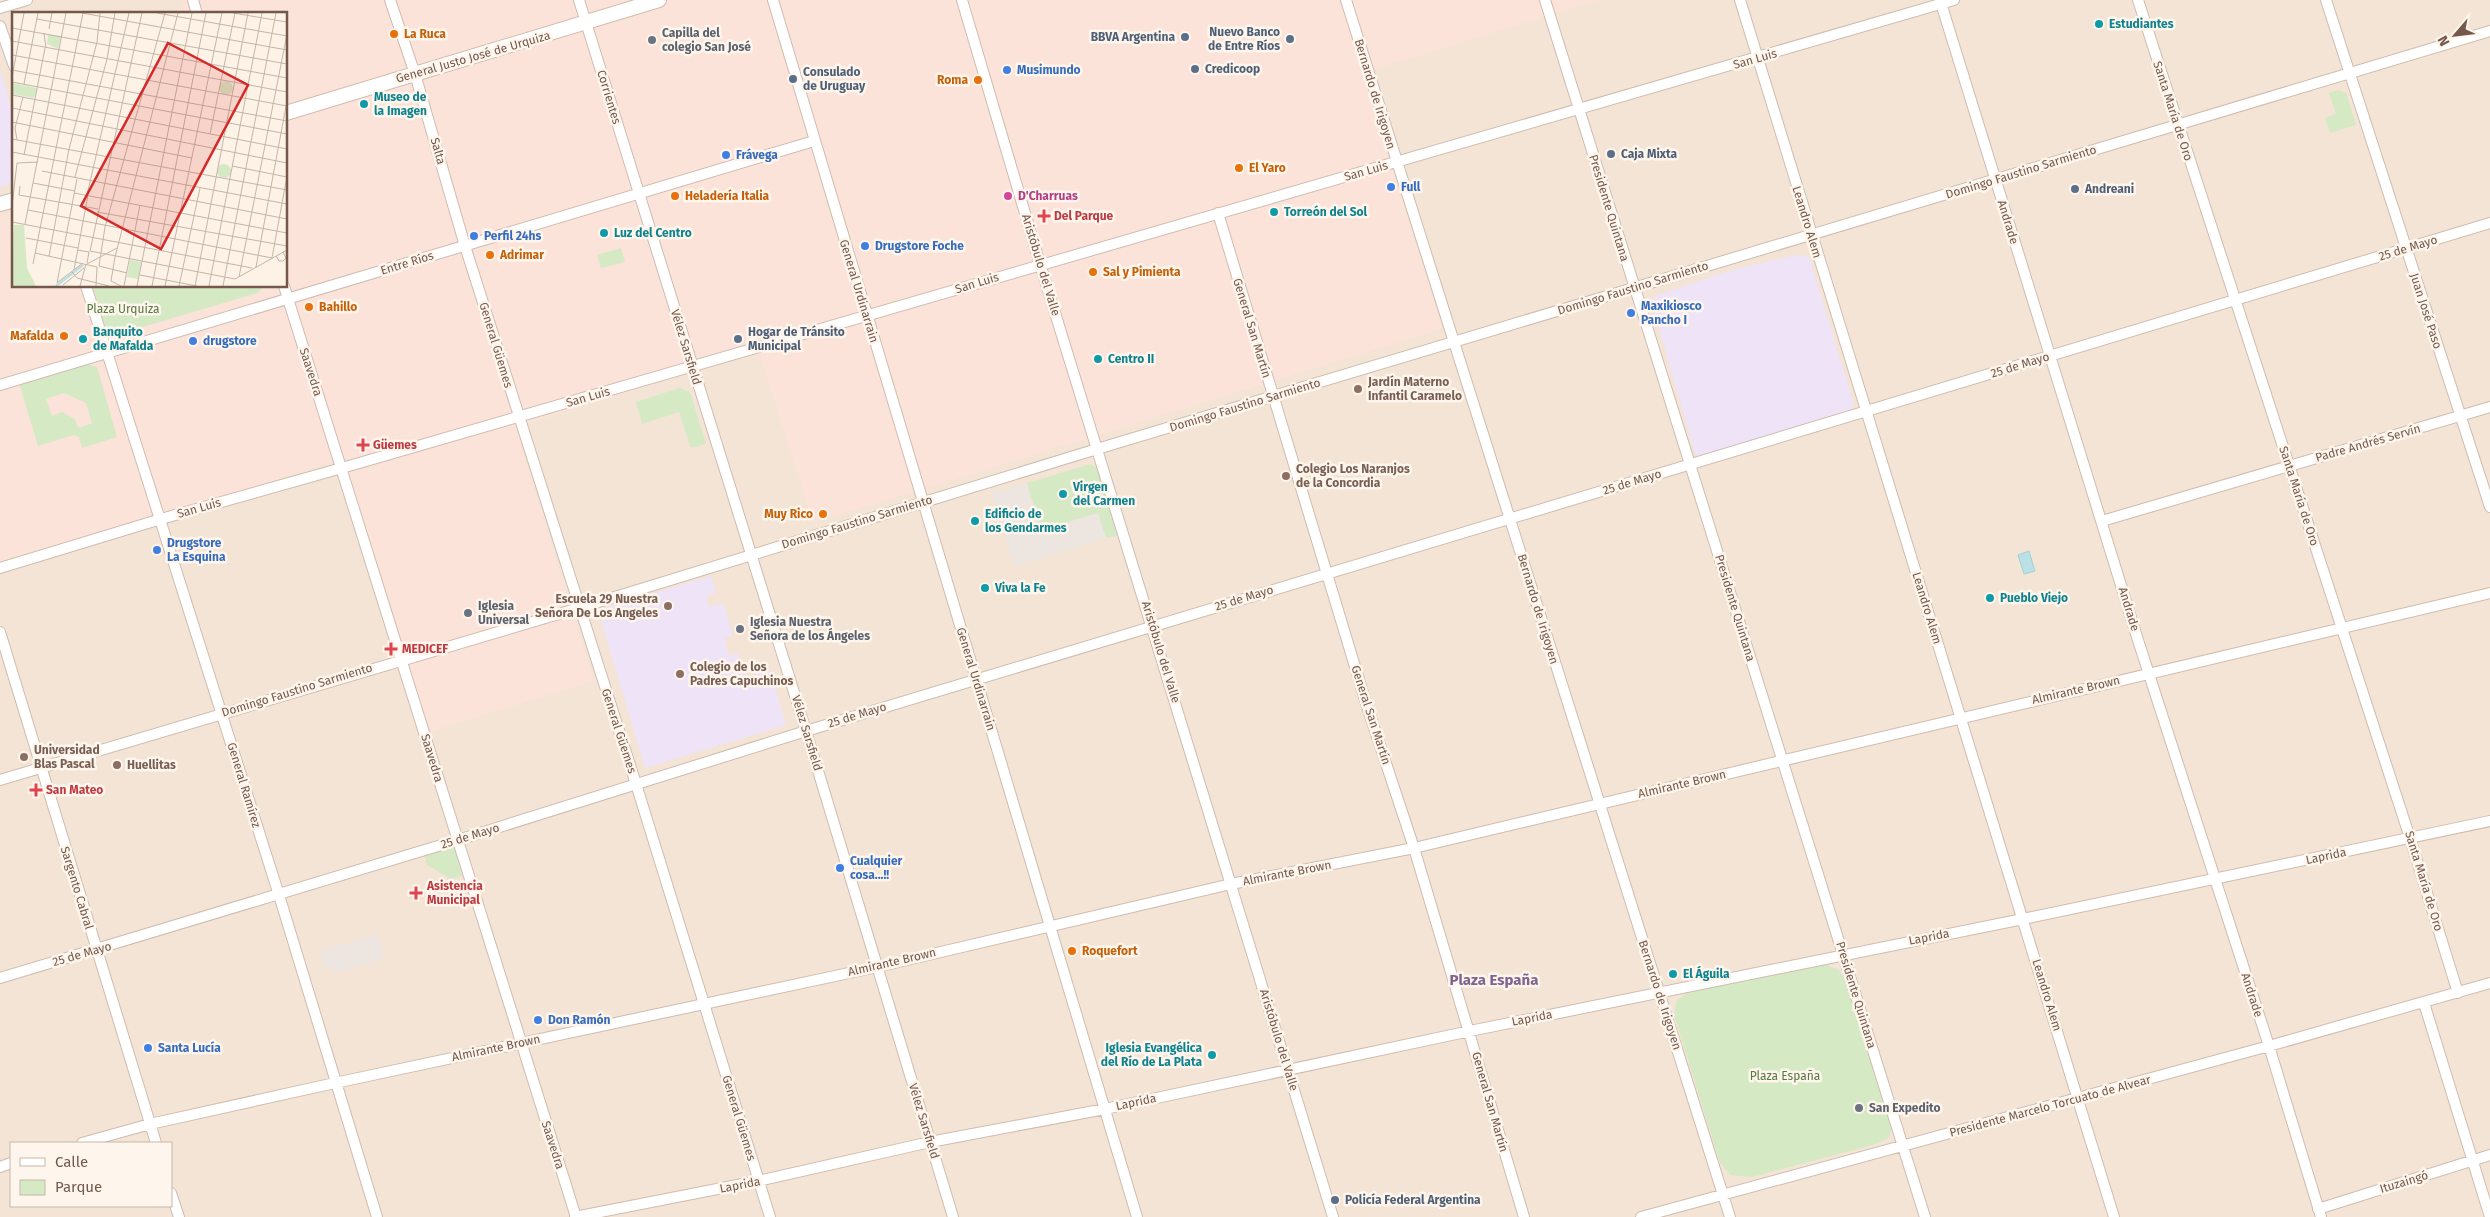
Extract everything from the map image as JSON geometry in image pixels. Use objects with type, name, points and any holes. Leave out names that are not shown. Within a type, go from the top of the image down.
[{"type":"street","points":[[0,8],[27,0]]},
{"type":"street","points":[[192,0],[196,12]]},
{"type":"street","name":"Salta","points":[[390,0],[415,74],[465,246]]},
{"type":"street","name":"Corrientes","points":[[579,0],[638,194]]},
{"type":"street","name":"General Justo José de Urquiza","points":[[288,112],[660,0]]},
{"type":"street","name":"General Urdinarrain","points":[[773,0],[866,316],[1138,1217]]},
{"type":"street","name":"Aristóbulo del Valle","points":[[962,0],[1040,264],[1153,626],[1333,1217]]},
{"type":"street","name":"Bernardo de Irigoyen","points":[[1346,0],[1395,162],[1510,518],[1730,1217]]},
{"type":"street","name":"Presidente Quintana","points":[[1545,0],[1926,1217]]},
{"type":"street","name":"Leandro Alem","points":[[1740,0],[1962,717],[2114,1217]]},
{"type":"street","name":"San Luis","points":[[0,568],[160,519],[1579,110],[1940,2],[1954,0]]},
{"type":"street","name":"Santa María de Oro","points":[[2138,0],[2410,838],[2458,993]]},
{"type":"street","name":"Juan José Paso","points":[[2326,0],[2490,507]]},
{"type":"street","name":"Andrade","points":[[1940,2],[2149,673],[2269,1046],[2319,1213]]},
{"type":"street","points":[[0,26],[12,60]]},
{"type":"street","name":"Domingo Faustino Sarmiento","points":[[0,780],[401,659],[579,608],[1097,449],[2490,31]]},
{"type":"street","name":"Entre Ríos","points":[[0,385],[814,141]]},
{"type":"street","name":"Vélez Sarsfield","points":[[638,194],[806,731],[953,1217]]},
{"type":"street","name":"General San Martín","points":[[1218,213],[1366,703],[1414,848],[1470,1031],[1524,1217]]},
{"type":"street","name":"25 de Mayo","points":[[0,978],[279,895],[976,679],[2490,223]]},
{"type":"street","name":"General Güemes","points":[[465,246],[636,784],[770,1217]]},
{"type":"street","name":"General Ramírez","points":[[87,288],[279,895],[334,1083],[377,1217]]},
{"type":"street","name":"Saavedra","points":[[285,288],[575,1217]]},
{"type":"street","name":"Padre Andrés Servín","points":[[2102,521],[2490,407]]},
{"type":"street","name":"Almirante Brown","points":[[86,1142],[150,1124],[703,1003],[877,967],[1231,884],[1414,848],[1962,717],[2490,594]]},
{"type":"street","name":"Sargento Cabral","points":[[0,632],[156,1142]]},
{"type":"street","name":"Laprida","points":[[575,1217],[758,1181],[930,1142],[1105,1108],[1470,1031],[2023,919],[2490,820]]},
{"type":"street","name":"Presidente Marcelo Torcuato de Alvear","points":[[1641,1217],[1723,1193],[2269,1046],[2490,983]]},
{"type":"street","points":[[2424,1003],[2490,1217]]},
{"type":"street","name":"Ituzaingó","points":[[2319,1213],[2490,1155]]},
{"type":"street","points":[[172,1196],[178,1217]]},
{"type":"shaded area","points":[[0,0],[2490,0],[2490,1217],[0,1217]]},
{"type":"shaded area","points":[[181,0],[1600,0],[1363,73],[1442,329],[813,523],[759,352],[515,427],[594,681],[419,735],[333,462],[0,565],[0,214],[12,211],[12,288],[288,288],[288,12],[184,12]]},
{"type":"shaded area","points":[[0,70],[12,111],[12,184],[0,187]]},
{"type":"shaded area","points":[[1796,255],[1809,257],[1854,404],[1850,410],[1700,455],[1695,454],[1651,300],[1658,295],[1729,271]]},
{"type":"shaded area","points":[[1027,483],[1041,530],[1099,513],[1106,538],[1014,566],[992,493]]},
{"type":"shaded area","name":"Colegio de los Padres Capuchinos","points":[[711,576],[716,593],[706,596],[709,607],[723,603],[733,635],[724,638],[729,656],[738,653],[744,678],[770,670],[786,725],[645,768],[598,610]]},
{"type":"shaded area","points":[[377,934],[385,958],[334,973],[332,968],[325,970],[320,951]]},
{"type":"green space","points":[[2338,90],[2346,93],[2356,125],[2330,133],[2325,118],[2336,114],[2329,93]]},
{"type":"green space","points":[[621,248],[625,262],[601,268],[597,255]]},
{"type":"green space","name":"Plaza Urquiza","points":[[94,288],[262,288],[258,293],[119,334],[109,331],[103,321]]},
{"type":"green space","points":[[85,363],[97,367],[117,437],[82,448],[79,437],[74,435],[38,446],[19,383]],"holes":[[[64,393],[86,403],[92,423],[78,428],[75,419],[62,412],[52,416],[46,399]]]},
{"type":"green space","points":[[680,388],[690,392],[706,444],[691,448],[679,412],[642,424],[636,402]]},
{"type":"green space","points":[[1091,464],[1098,468],[1117,536],[1106,538],[1098,513],[1041,530],[1027,483]]},
{"type":"green space","points":[[454,846],[462,876],[451,879],[427,865],[424,854]]},
{"type":"green space","name":"Plaza España","points":[[1824,964],[1839,970],[1852,993],[1893,1123],[1889,1138],[1873,1145],[1752,1177],[1731,1175],[1720,1163],[1674,1015],[1677,1000],[1691,990]]},
{"type":"water","points":[[2029,551],[2035,571],[2024,574],[2018,555]]},
{"type":"place","name":"Estudiantes","points":[[2099,24]]},
{"type":"place","name":"La Ruca","points":[[394,34]]},
{"type":"place","name":"BBVA Argentina","points":[[1185,37]]},
{"type":"place","name":"Nuevo Banco de Entre Ríos","points":[[1290,39]]},
{"type":"place","name":"Capilla del colegio San José","points":[[652,40]]},
{"type":"place","name":"Credicoop","points":[[1195,69]]},
{"type":"place","name":"Musimundo","points":[[1007,70]]},
{"type":"place","name":"Consulado de Uruguay","points":[[793,79]]},
{"type":"place","name":"Roma","points":[[978,80]]},
{"type":"place","name":"Museo de la Imagen","points":[[364,104]]},
{"type":"place","name":"Caja Mixta","points":[[1611,154]]},
{"type":"place","name":"Frávega","points":[[726,155]]},
{"type":"place","name":"El Yaro","points":[[1239,168]]},
{"type":"place","name":"Full","points":[[1391,187]]},
{"type":"place","name":"Andreani","points":[[2075,189]]},
{"type":"place","name":"Heladería Italia","points":[[675,196]]},
{"type":"place","name":"D'Charruas","points":[[1008,196]]},
{"type":"place","name":"Torreón del Sol","points":[[1274,212]]},
{"type":"place","name":"Del Parque","points":[[1044,216]]},
{"type":"place","name":"Luz del Centro","points":[[604,233]]},
{"type":"place","name":"Perfil 24hs","points":[[474,236]]},
{"type":"place","name":"Drugstore Foche","points":[[865,246]]},
{"type":"place","name":"Adrimar","points":[[490,255]]},
{"type":"place","name":"Sal y Pimienta","points":[[1093,272]]},
{"type":"place","name":"Bahillo","points":[[309,307]]},
{"type":"place","name":"Maxikiosco Pancho I","points":[[1631,313]]},
{"type":"place","name":"Mafalda","points":[[64,336]]},
{"type":"place","name":"Banquito de Mafalda","points":[[83,339]]},
{"type":"place","name":"Hogar de Tránsito Municipal","points":[[738,339]]},
{"type":"place","name":"drugstore","points":[[193,341]]},
{"type":"place","name":"Centro II","points":[[1098,359]]},
{"type":"place","name":"Jardín Materno Infantil Caramelo","points":[[1358,389]]},
{"type":"place","name":"Güemes","points":[[363,445]]},
{"type":"place","name":"Colegio Los Naranjos de la Concordia","points":[[1286,476]]},
{"type":"place","name":"Virgen del Carmen","points":[[1063,494]]},
{"type":"place","name":"Muy Rico","points":[[823,514]]},
{"type":"place","name":"Edificio de los Gendarmes","points":[[975,521]]},
{"type":"place","name":"Drugstore La Esquina","points":[[157,550]]},
{"type":"place","name":"Viva la Fe","points":[[985,588]]},
{"type":"place","name":"Pueblo Viejo","points":[[1990,598]]},
{"type":"place","name":"Escuela 29 Nuestra Señora De Los Angeles","points":[[668,606]]},
{"type":"place","name":"Iglesia Universal","points":[[468,613]]},
{"type":"place","name":"Iglesia Nuestra Señora de los Ángeles","points":[[740,629]]},
{"type":"place","name":"MEDICEF","points":[[391,649]]},
{"type":"place","name":"Colegio de los Padres Capuchinos","points":[[680,674]]},
{"type":"place","name":"Universidad Blas Pascal","points":[[24,757]]},
{"type":"place","name":"Huellitas","points":[[117,765]]},
{"type":"place","name":"San Mateo","points":[[36,790]]},
{"type":"place","name":"Cualquier cosa...!!","points":[[840,868]]},
{"type":"place","name":"Asistencia Municipal","points":[[416,893]]},
{"type":"place","name":"Roquefort","points":[[1072,951]]},
{"type":"place","name":"El Águila","points":[[1673,974]]},
{"type":"place","name":"Don Ramón","points":[[538,1020]]},
{"type":"place","name":"Santa Lucía","points":[[148,1048]]},
{"type":"place","name":"Iglesia Evangélica del Río de La Plata","points":[[1212,1055]]},
{"type":"place","name":"San Expedito","points":[[1859,1108]]},
{"type":"place","name":"Policía Federal Argentina","points":[[1335,1200]]},
{"type":"district","name":"Plaza España","points":[[1494,980]]}]
